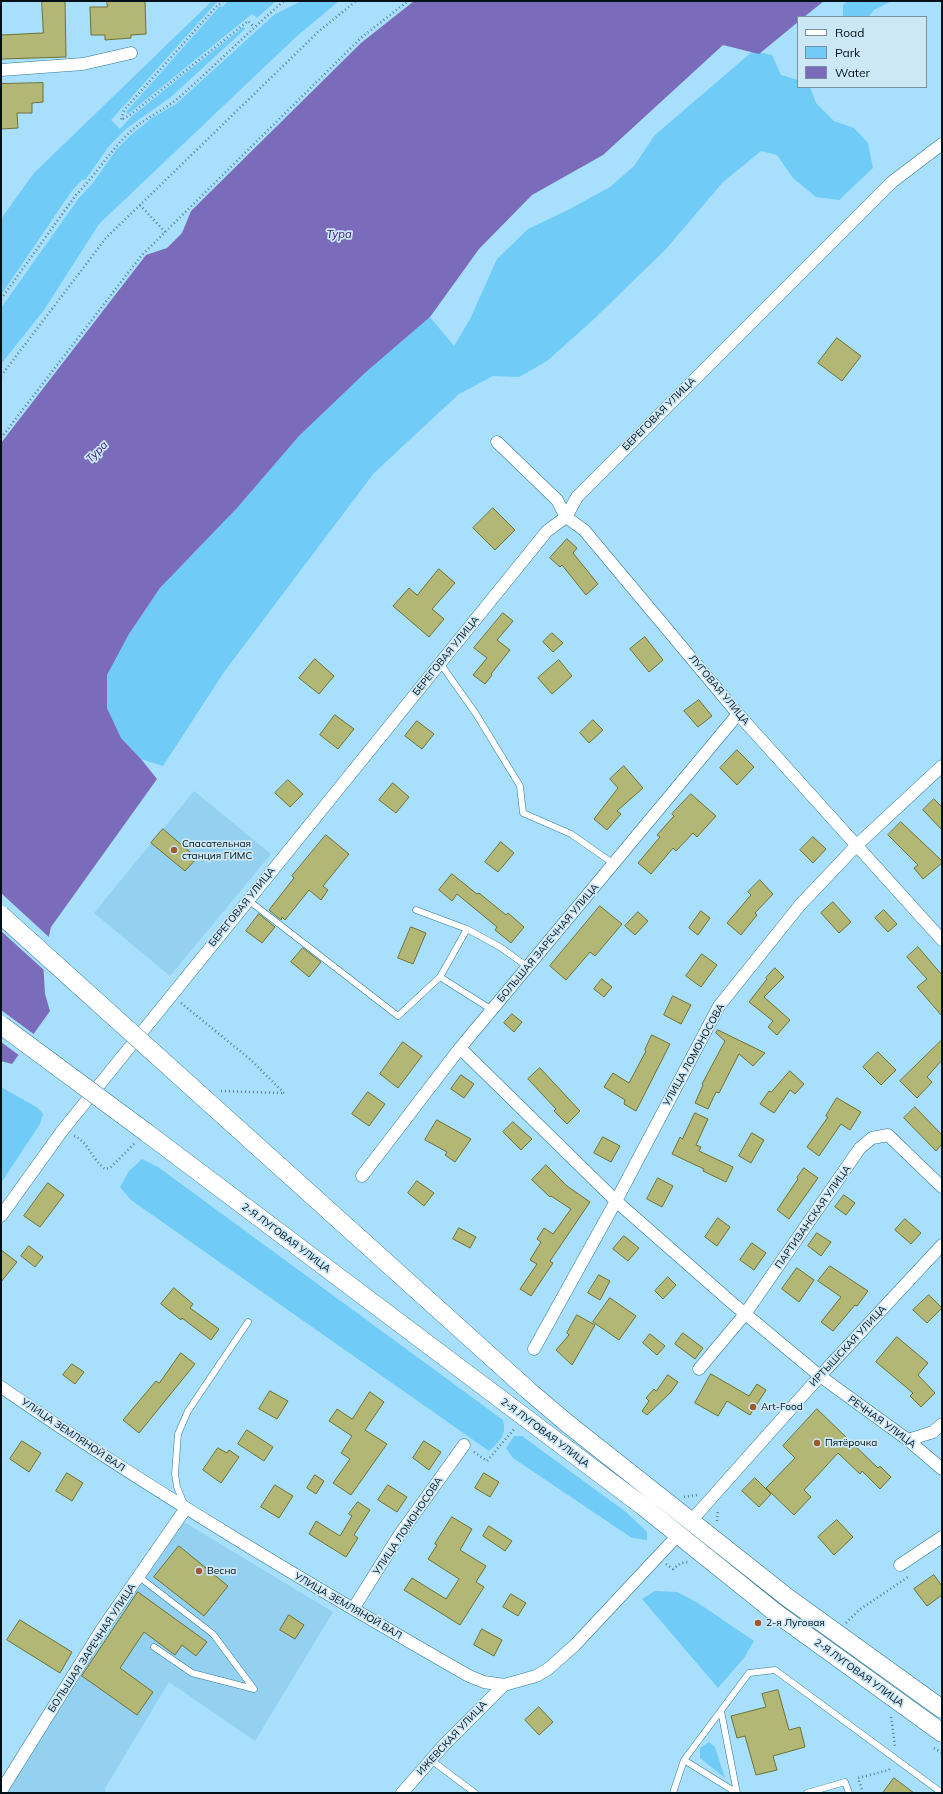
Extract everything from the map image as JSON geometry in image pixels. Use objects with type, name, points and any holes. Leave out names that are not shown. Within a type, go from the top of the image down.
[{"type":"main road","name":"2-Я ЛУГОВАЯ УЛИЦА","points":[[1,915],[210,1095],[529,1391],[568,1424],[788,1598],[942,1709]]},
{"type":"main road","name":"2-Я ЛУГОВАЯ УЛИЦА","points":[[1,1025],[142,1137],[679,1534],[776,1612],[942,1733]]},
{"type":"main road","points":[[679,1534],[691,1521]]},
{"type":"street","points":[[1,70],[82,64],[131,53]]},
{"type":"street","name":"БЕРЕГОВАЯ УЛИЦА","points":[[1,1216],[62,1131],[547,531],[566,517],[577,497],[892,182],[942,144]]},
{"type":"street","name":"ЛУГОВАЯ УЛИЦА","points":[[496,442],[557,500],[566,517],[584,530],[738,714],[942,940]]},
{"type":"street","name":"БОЛЬШАЯ ЗАРЕЧНАЯ УЛИЦА","points":[[362,1176],[460,1048],[738,714]]},
{"type":"street","name":"УЛИЦА ЛОМОНОСОВА","points":[[534,1349],[616,1201],[719,1006],[800,905],[857,846],[942,766]]},
{"type":"street","name":"РЕЧНАЯ УЛИЦА","points":[[460,1048],[616,1201],[745,1314],[820,1376],[908,1440],[942,1469]]},
{"type":"street","name":"ПАРТИЗАНСКАЯ УЛИЦА","points":[[699,1368],[745,1314],[860,1148],[872,1138],[888,1135],[942,1187]]},
{"type":"street","name":"ИРТЫШСКАЯ УЛИЦА","points":[[691,1521],[820,1376],[942,1244]]},
{"type":"street","name":"УЛИЦА ЗЕМЛЯНОЙ ВАЛ","points":[[1,1387],[85,1445],[186,1508],[353,1609],[469,1676],[484,1682],[504,1685],[536,1676],[559,1660],[679,1534]]},
{"type":"street","points":[[908,1440],[933,1432],[942,1424]]},
{"type":"street","name":"УЛИЦА ЛОМОНОСОВА","points":[[353,1609],[400,1534],[464,1445]]},
{"type":"street","name":"БОЛЬШАЯ ЗАРЕЧНАЯ УЛИЦА","points":[[1,1791],[102,1629],[186,1508]]},
{"type":"street","points":[[900,1565],[942,1537]]},
{"type":"street","name":"ИЖЕВСКАЯ УЛИЦА","points":[[402,1793],[431,1760],[504,1685]]},
{"type":"lane","points":[[440,663],[476,714],[520,786],[523,813],[571,834],[614,864]]},
{"type":"lane","points":[[248,900],[398,1016],[440,977],[467,929]]},
{"type":"lane","points":[[416,910],[467,929],[500,947],[528,967]]},
{"type":"lane","points":[[440,977],[492,1010]]},
{"type":"lane","points":[[186,1508],[177,1487],[175,1474],[180,1429],[188,1411],[248,1322]]},
{"type":"lane","points":[[138,1576],[213,1634],[254,1689],[192,1673],[154,1647]]},
{"type":"lane","points":[[673,1793],[684,1760],[749,1673],[775,1670],[942,1793]]},
{"type":"lane","points":[[721,1711],[737,1793]]},
{"type":"lane","points":[[431,1760],[475,1793]]},
{"type":"lane","points":[[684,1760],[737,1793]]},
{"type":"lane","points":[[807,1793],[845,1782],[849,1793]]},
{"type":"path","points":[[223,1],[215,8],[124,110],[121,120],[130,115],[248,21],[254,27]]},
{"type":"path","points":[[1,299],[76,195],[90,181],[114,148],[130,132],[150,116],[174,101],[284,1]]},
{"type":"path","points":[[1,376],[106,238],[318,32],[356,1]]},
{"type":"path","points":[[1,438],[141,256],[362,37],[408,1]]},
{"type":"path","points":[[140,205],[165,232]]},
{"type":"path","points":[[171,995],[251,1060],[284,1093],[210,1095]]},
{"type":"path","points":[[62,1131],[78,1137],[86,1145],[98,1164],[105,1169],[110,1168],[142,1137]]},
{"type":"path","points":[[488,1461],[518,1424]]},
{"type":"path","points":[[843,1626],[859,1610],[911,1574],[917,1554]]},
{"type":"path","points":[[863,1793],[858,1778],[889,1770],[897,1759],[891,1716]]},
{"type":"shaded area","points":[[194,791],[271,854],[170,976],[94,913]]},
{"type":"shaded area","points":[[184,1522],[333,1612],[255,1741],[169,1682],[105,1788],[106,1793],[5,1793],[114,1624]]},
{"type":"green space","points":[[212,1],[217,2],[111,120],[120,129],[131,117],[243,27],[245,29],[171,97],[127,128],[110,145],[85,180],[82,180],[71,192],[1,295],[1,219],[34,173]]},
{"type":"green space","points":[[229,1],[276,1],[257,18],[252,14],[128,114],[126,112],[220,6],[222,7]]},
{"type":"green space","points":[[302,1],[339,1],[297,36],[99,224],[44,310],[1,364],[1,308],[79,198],[93,183],[116,150],[132,134],[152,118],[176,104],[275,14]]},
{"type":"green space","points":[[847,1],[892,1],[874,10],[869,16],[843,16],[843,5]]},
{"type":"green space","points":[[753,51],[772,55],[781,75],[797,80],[797,88],[810,88],[816,103],[834,121],[854,128],[868,143],[873,168],[839,200],[816,197],[793,178],[777,155],[761,151],[723,182],[666,249],[593,320],[547,361],[519,377],[493,376],[459,394],[374,473],[224,672],[163,766],[141,759],[121,738],[107,708],[107,675],[129,634],[160,588],[237,508],[299,436],[366,372],[430,317],[454,346],[470,319],[497,259],[528,229],[568,210],[610,187],[634,166],[655,135]]},
{"type":"green space","points":[[1,1087],[38,1108],[43,1114],[40,1124],[1,1183]]},
{"type":"green space","points":[[142,1159],[158,1167],[503,1420],[504,1430],[499,1441],[489,1451],[131,1200],[120,1187],[129,1171]]},
{"type":"green space","points":[[514,1436],[522,1436],[626,1512],[647,1532],[647,1540],[632,1538],[513,1458],[506,1448]]},
{"type":"green space","points":[[655,1591],[677,1592],[698,1603],[754,1641],[744,1658],[718,1688],[642,1599]]},
{"type":"green space","points":[[709,1742],[715,1747],[725,1778],[700,1758],[700,1748]]},
{"type":"water","name":"Тура","points":[[414,1],[824,1],[805,16],[797,16],[797,23],[759,54],[723,45],[603,155],[532,195],[479,249],[430,317],[366,372],[299,436],[237,508],[160,588],[129,634],[107,675],[107,708],[121,738],[157,779],[51,927],[43,961],[45,994],[50,1011],[12,1064],[1,1061],[1,443],[146,255],[167,248],[182,233],[191,211],[361,43]]},
{"type":"pier","points":[[1,893],[50,938],[45,961],[45,971],[1,931]]},
{"type":"pier","points":[[1,1010],[35,1035],[20,1056],[1,1042]]},
{"type":"building","points":[[42,1],[65,1],[66,57],[1,59],[1,35],[43,33]]},
{"type":"building","points":[[107,1],[145,1],[146,34],[131,35],[131,38],[105,40],[105,35],[91,35],[90,7],[107,7]]},
{"type":"building","points":[[43,83],[43,102],[32,103],[32,113],[17,113],[18,128],[1,129],[1,84]]},
{"type":"building","points":[[837,338],[861,356],[842,381],[818,363]]},
{"type":"building","points":[[493,508],[515,530],[495,550],[473,528]]},
{"type":"building","points":[[567,539],[577,548],[573,553],[598,584],[586,595],[562,565],[560,567],[550,558]]},
{"type":"building","points":[[439,569],[455,583],[432,609],[444,619],[429,637],[393,606],[409,588],[417,595]]},
{"type":"building","points":[[503,613],[513,621],[497,640],[510,650],[485,684],[473,675],[487,658],[474,648]]},
{"type":"building","points":[[552,633],[563,643],[553,652],[543,642]]},
{"type":"building","points":[[645,637],[663,660],[649,672],[630,649]]},
{"type":"building","points":[[315,659],[334,676],[319,694],[299,678]]},
{"type":"building","points":[[559,660],[572,676],[552,694],[538,678]]},
{"type":"building","points":[[699,700],[712,716],[698,727],[684,711]]},
{"type":"building","points":[[335,715],[354,729],[338,749],[320,735]]},
{"type":"building","points":[[593,720],[603,730],[589,743],[580,733]]},
{"type":"building","points":[[417,721],[434,734],[422,749],[405,736]]},
{"type":"building","points":[[737,750],[754,767],[737,785],[720,768]]},
{"type":"building","points":[[624,766],[643,788],[617,811],[621,814],[607,830],[594,819],[618,788],[610,779]]},
{"type":"building","points":[[288,780],[303,794],[290,807],[275,793]]},
{"type":"building","points":[[393,783],[409,797],[396,813],[379,800]]},
{"type":"building","points":[[691,794],[716,816],[697,837],[693,833],[676,851],[673,848],[651,874],[638,863],[660,837],[657,835],[674,816],[672,814]]},
{"type":"building","points":[[934,799],[942,807],[942,830],[923,810]]},
{"type":"building","points":[[901,822],[942,861],[942,863],[923,879],[914,868],[918,865],[888,835]]},
{"type":"building","name":"Спасательная станция ГИМС","points":[[163,829],[197,858],[185,871],[151,843]]},
{"type":"building","points":[[326,835],[349,854],[323,886],[328,890],[321,900],[309,890],[285,920],[282,917],[281,920],[269,910],[294,878],[292,876]]},
{"type":"building","points":[[813,837],[826,849],[813,863],[800,850]]},
{"type":"building","points":[[501,842],[514,853],[498,872],[485,862]]},
{"type":"building","points":[[452,874],[506,915],[508,913],[524,927],[511,943],[495,930],[497,927],[457,894],[452,901],[439,890]]},
{"type":"building","points":[[760,880],[773,894],[755,913],[757,915],[741,935],[727,923],[751,895],[748,892]]},
{"type":"building","points":[[833,902],[851,922],[839,933],[821,913]]},
{"type":"building","points":[[600,906],[622,924],[595,956],[590,952],[566,980],[550,966]]},
{"type":"building","points":[[884,910],[897,924],[888,932],[875,918]]},
{"type":"building","points":[[701,911],[710,918],[698,935],[689,928]]},
{"type":"building","points":[[638,912],[648,921],[635,935],[625,926]]},
{"type":"building","points":[[259,914],[275,927],[262,943],[246,931]]},
{"type":"building","points":[[411,927],[426,933],[413,964],[398,958]]},
{"type":"building","points":[[918,947],[942,975],[942,1016],[917,987],[927,979],[907,957]]},
{"type":"building","points":[[303,948],[321,962],[309,977],[291,962]]},
{"type":"building","points":[[702,954],[717,965],[701,987],[686,976]]},
{"type":"building","points":[[775,968],[784,977],[764,997],[790,1020],[777,1035],[768,1027],[773,1021],[749,1002]]},
{"type":"building","points":[[602,979],[612,987],[604,997],[594,989]]},
{"type":"building","points":[[673,996],[691,1005],[681,1024],[664,1015]]},
{"type":"building","points":[[512,1014],[522,1022],[514,1032],[504,1023]]},
{"type":"building","points":[[718,1030],[765,1053],[753,1066],[739,1054],[719,1093],[716,1092],[708,1109],[695,1103],[703,1085],[702,1084],[725,1041],[716,1033]]},
{"type":"building","points":[[652,1035],[670,1044],[636,1111],[624,1104],[625,1100],[604,1087],[613,1073],[629,1083],[646,1051],[645,1050]]},
{"type":"building","points":[[942,1040],[942,1060],[927,1077],[932,1082],[917,1098],[900,1081]]},
{"type":"building","points":[[403,1042],[422,1056],[398,1088],[380,1074]]},
{"type":"building","points":[[878,1052],[896,1070],[881,1085],[863,1067]]},
{"type":"building","points":[[540,1068],[580,1111],[567,1124],[554,1111],[556,1109],[528,1079]]},
{"type":"building","points":[[790,1071],[804,1084],[795,1094],[790,1090],[774,1113],[760,1104],[769,1091],[771,1092]]},
{"type":"building","points":[[461,1075],[474,1084],[464,1098],[451,1089]]},
{"type":"building","points":[[368,1092],[385,1104],[369,1126],[352,1114]]},
{"type":"building","points":[[837,1098],[861,1112],[850,1130],[841,1124],[819,1156],[807,1147],[828,1117],[826,1116]]},
{"type":"building","points":[[915,1107],[942,1135],[942,1144],[936,1151],[904,1118]]},
{"type":"building","points":[[695,1113],[708,1119],[696,1145],[701,1147],[699,1151],[733,1167],[726,1182],[703,1171],[704,1169],[672,1154],[680,1137],[682,1139]]},
{"type":"building","points":[[437,1120],[471,1139],[455,1162],[445,1155],[447,1152],[425,1140]]},
{"type":"building","points":[[513,1122],[532,1139],[521,1150],[503,1132]]},
{"type":"building","points":[[752,1133],[764,1140],[751,1163],[739,1156]]},
{"type":"building","points":[[603,1137],[620,1146],[611,1162],[594,1153]]},
{"type":"building","points":[[546,1165],[567,1186],[590,1202],[550,1261],[553,1263],[531,1296],[520,1289],[537,1264],[530,1260],[541,1242],[537,1239],[544,1228],[553,1234],[571,1209],[551,1196],[550,1197],[532,1180]]},
{"type":"building","points":[[804,1168],[818,1178],[789,1219],[777,1210]]},
{"type":"building","points":[[658,1178],[673,1186],[662,1207],[647,1199]]},
{"type":"building","points":[[417,1181],[434,1193],[424,1206],[408,1193]]},
{"type":"building","points":[[48,1183],[64,1195],[40,1227],[24,1216]]},
{"type":"building","points":[[844,1195],[855,1203],[846,1215],[835,1207]]},
{"type":"building","points":[[718,1218],[730,1227],[717,1246],[705,1237]]},
{"type":"building","points":[[905,1219],[921,1233],[911,1244],[895,1230]]},
{"type":"building","points":[[459,1228],[476,1237],[470,1248],[453,1239]]},
{"type":"building","points":[[817,1233],[831,1242],[821,1256],[808,1246]]},
{"type":"building","points":[[624,1236],[639,1248],[628,1261],[613,1249]]},
{"type":"building","points":[[752,1243],[766,1253],[754,1270],[740,1260]]},
{"type":"building","points":[[29,1246],[43,1257],[35,1267],[21,1256]]},
{"type":"building","points":[[1,1250],[17,1262],[1,1282]]},
{"type":"building","points":[[830,1266],[868,1291],[857,1306],[855,1305],[833,1331],[821,1322],[841,1297],[818,1281]]},
{"type":"building","points":[[797,1268],[814,1280],[799,1302],[782,1289]]},
{"type":"building","points":[[599,1275],[610,1281],[600,1300],[588,1293]]},
{"type":"building","points":[[668,1277],[676,1285],[663,1299],[655,1291]]},
{"type":"building","points":[[174,1288],[193,1304],[190,1308],[219,1329],[211,1340],[182,1318],[181,1320],[161,1304]]},
{"type":"building","points":[[929,1295],[942,1308],[927,1323],[913,1310]]},
{"type":"building","points":[[610,1298],[636,1316],[619,1340],[593,1322]]},
{"type":"building","points":[[577,1315],[595,1325],[572,1365],[556,1350],[569,1335],[567,1333]]},
{"type":"building","points":[[683,1333],[703,1348],[695,1359],[675,1344]]},
{"type":"building","points":[[650,1334],[665,1346],[657,1355],[643,1343]]},
{"type":"building","points":[[897,1337],[928,1363],[918,1375],[935,1393],[921,1407],[910,1396],[913,1393],[876,1362]]},
{"type":"building","points":[[181,1353],[195,1364],[139,1433],[123,1420],[156,1381],[159,1383]]},
{"type":"building","points":[[72,1364],[84,1372],[75,1384],[63,1375]]},
{"type":"building","points":[[711,1374],[749,1396],[757,1384],[766,1390],[750,1415],[727,1401],[718,1416],[695,1403]]},
{"type":"building","points":[[668,1375],[678,1382],[671,1392],[647,1415],[642,1411],[649,1401],[646,1398],[654,1389],[656,1391]]},
{"type":"building","points":[[270,1391],[288,1401],[277,1419],[259,1409]]},
{"type":"building","points":[[370,1392],[384,1402],[365,1430],[387,1444],[351,1495],[333,1483],[350,1459],[341,1453],[352,1436],[329,1421],[337,1409],[352,1419]]},
{"type":"building","points":[[817,1409],[878,1468],[880,1466],[891,1477],[880,1489],[862,1471],[860,1474],[838,1453],[804,1490],[811,1497],[794,1515],[766,1488],[795,1458],[783,1446]]},
{"type":"building","points":[[247,1430],[273,1447],[264,1461],[238,1444]]},
{"type":"building","points":[[22,1441],[41,1453],[29,1472],[10,1459]]},
{"type":"building","points":[[424,1441],[441,1452],[429,1470],[413,1458]]},
{"type":"building","points":[[218,1448],[227,1453],[229,1450],[239,1457],[221,1483],[203,1470]]},
{"type":"building","points":[[67,1473],[83,1483],[72,1501],[56,1491]]},
{"type":"building","points":[[484,1473],[499,1482],[490,1497],[475,1488]]},
{"type":"building","points":[[315,1475],[324,1481],[316,1494],[307,1488]]},
{"type":"building","points":[[755,1478],[771,1494],[759,1507],[742,1491]]},
{"type":"building","points":[[275,1485],[293,1496],[279,1518],[261,1507]]},
{"type":"building","points":[[388,1485],[407,1497],[397,1512],[378,1500]]},
{"type":"building","points":[[358,1502],[370,1510],[354,1535],[358,1538],[346,1557],[309,1534],[316,1521],[340,1536],[352,1516],[349,1514]]},
{"type":"building","points":[[452,1517],[472,1529],[460,1550],[486,1566],[476,1582],[484,1587],[460,1625],[404,1590],[412,1578],[446,1599],[459,1579],[428,1559],[437,1545],[435,1544]]},
{"type":"building","points":[[837,1520],[853,1537],[834,1555],[818,1537]]},
{"type":"building","points":[[489,1526],[512,1541],[505,1551],[483,1536]]},
{"type":"building","points":[[179,1546],[228,1586],[204,1616],[154,1577]]},
{"type":"building","points":[[934,1575],[942,1586],[942,1595],[927,1606],[914,1589]]},
{"type":"building","points":[[138,1592],[207,1642],[196,1656],[182,1645],[175,1655],[144,1632],[120,1668],[153,1692],[137,1715],[82,1676]]},
{"type":"building","points":[[511,1594],[526,1603],[518,1616],[503,1607]]},
{"type":"building","points":[[289,1615],[304,1625],[295,1639],[280,1630]]},
{"type":"building","points":[[20,1620],[72,1652],[60,1673],[7,1640]]},
{"type":"building","points":[[482,1629],[502,1640],[494,1656],[474,1645]]},
{"type":"building","points":[[778,1690],[789,1730],[800,1727],[805,1747],[773,1756],[777,1770],[756,1775],[745,1736],[737,1738],[731,1716],[766,1707],[762,1694]]},
{"type":"building","points":[[539,1707],[553,1722],[539,1735],[525,1720]]},
{"type":"building","points":[[894,1778],[914,1793],[883,1793]]},
{"type":"place","name":"Спасательная станция ГИМС","points":[[174,850]]},
{"type":"place","name":"Art-Food","points":[[753,1407]]},
{"type":"place","name":"Пятёрочка","points":[[817,1443]]},
{"type":"place","name":"Весна","points":[[199,1571]]},
{"type":"place","name":"2-я Луговая","points":[[758,1623]]}]
